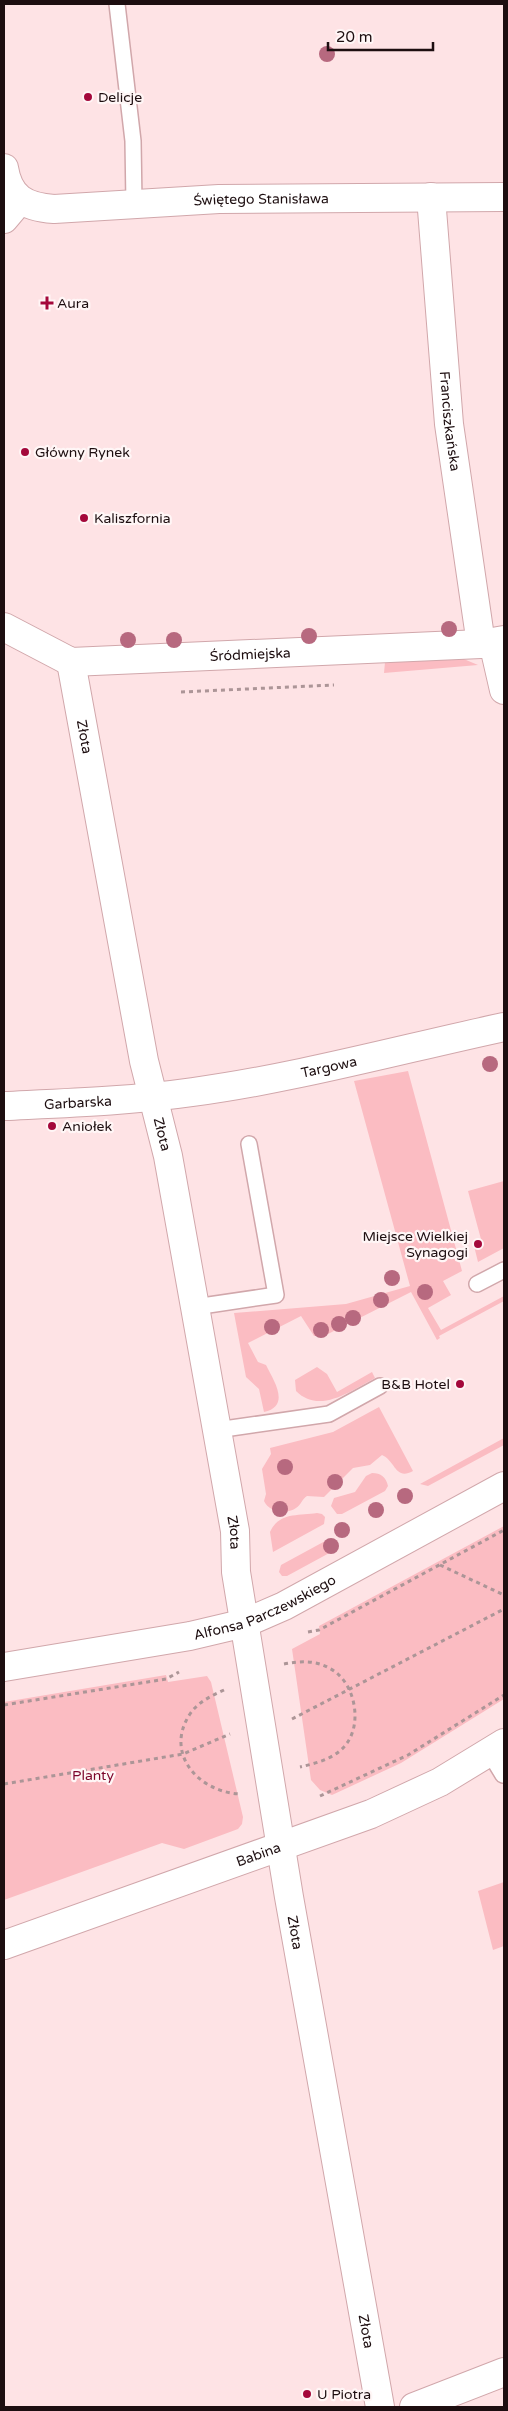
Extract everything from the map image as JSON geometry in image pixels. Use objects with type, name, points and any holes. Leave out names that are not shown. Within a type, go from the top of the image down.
[{"type":"street","points":[[4,168],[12,192],[12,210]]},
{"type":"street","name":"Franciszkańska","points":[[431,197],[448,424],[504,690]]},
{"type":"street","name":"Świętego Stanisława","points":[[12,210],[30,206],[54,209],[219,200],[504,197]]},
{"type":"street","points":[[4,627],[71,662]]},
{"type":"street","name":"Śródmiejska","points":[[71,662],[493,642]]},
{"type":"street","name":"Złota","points":[[71,662],[152,1097],[168,1156],[235,1531],[236,1572],[380,2407]]},
{"type":"street","name":"Targowa","points":[[152,1097],[195,1092],[296,1073],[504,1027]]},
{"type":"street","name":"Garbarska","points":[[4,1106],[152,1097]]},
{"type":"street","name":"Alfonsa Parczewskiego","points":[[4,1667],[190,1636],[245,1623],[284,1606],[504,1486]]},
{"type":"street","name":"Babina","points":[[4,1945],[372,1814],[406,1799],[497,1748]]},
{"type":"street","points":[[414,2407],[504,2372]]},
{"type":"lane","points":[[117,4],[133,141],[134,204]]},
{"type":"lane","points":[[195,1307],[276,1295],[250,1144]]},
{"type":"lane","points":[[478,1284],[504,1270]]},
{"type":"lane","points":[[217,1430],[329,1414],[380,1386]]},
{"type":"lane","points":[[497,1748],[503,1775]]},
{"type":"path","points":[[172,692],[337,685]]},
{"type":"path","points":[[304,1632],[319,1630],[504,1530]]},
{"type":"path","points":[[439,1565],[504,1595]]},
{"type":"path","points":[[292,1720],[504,1609]]},
{"type":"path","points":[[282,1664],[307,1662],[320,1664],[331,1669],[342,1678],[349,1691],[355,1717],[353,1731],[347,1743],[338,1752],[325,1760],[299,1767]]},
{"type":"path","points":[[4,1706],[166,1679],[180,1672]]},
{"type":"path","points":[[225,1689],[200,1703],[190,1714],[184,1726],[183,1754],[189,1768],[198,1779],[212,1789],[228,1793],[246,1794]]},
{"type":"path","points":[[320,1796],[408,1755],[504,1695]]},
{"type":"path","points":[[4,1784],[183,1754],[233,1733]]},
{"type":"green space","points":[[459,657],[478,665],[384,673],[385,662]]},
{"type":"green space","points":[[408,1071],[462,1271],[443,1281],[451,1295],[428,1308],[441,1330],[504,1296],[504,1301],[439,1336],[440,1338],[437,1340],[411,1292],[324,1336],[314,1336],[301,1316],[248,1343],[258,1362],[266,1365],[278,1392],[279,1399],[277,1404],[272,1409],[264,1412],[259,1389],[246,1377],[234,1313],[346,1304],[410,1286],[354,1081]]},
{"type":"green space","points":[[504,1181],[504,1248],[478,1262],[474,1246],[482,1243],[468,1191]]},
{"type":"green space","points":[[317,1367],[327,1374],[337,1392],[372,1372],[375,1378],[336,1398],[315,1401],[305,1398],[296,1391],[295,1380]]},
{"type":"green space","points":[[379,1407],[413,1471],[407,1473],[399,1472],[382,1455],[370,1465],[353,1468],[324,1497],[307,1496],[298,1507],[283,1512],[274,1510],[266,1505],[264,1501],[266,1494],[262,1469],[271,1454],[270,1448],[333,1432]]},
{"type":"green space","points":[[504,1438],[504,1445],[428,1486],[420,1484]]},
{"type":"green space","points":[[372,1473],[380,1475],[386,1480],[388,1486],[385,1491],[342,1514],[337,1514],[331,1506],[334,1498],[355,1492],[366,1476]]},
{"type":"green space","points":[[317,1513],[325,1517],[324,1524],[273,1552],[270,1532],[278,1521],[290,1516]]},
{"type":"green space","points":[[504,1526],[504,1699],[401,1763],[332,1795],[320,1790],[311,1780],[292,1649],[320,1634],[319,1626]]},
{"type":"green space","points":[[327,1540],[335,1543],[333,1551],[287,1576],[282,1576],[279,1572],[281,1565]]},
{"type":"green space","name":"Planty","points":[[166,1675],[168,1682],[207,1676],[211,1682],[243,1817],[242,1824],[238,1829],[184,1849],[162,1843],[4,1900],[4,1702]]},
{"type":"green space","points":[[504,1882],[504,1946],[493,1950],[478,1891]]},
{"type":"place","name":"Delicje","points":[[88,97]]},
{"type":"place","name":"Aura","points":[[47,303]]},
{"type":"place","name":"Główny Rynek","points":[[25,452]]},
{"type":"place","name":"Kaliszfornia","points":[[84,518]]},
{"type":"place","name":"Aniołek","points":[[52,1126]]},
{"type":"place","name":"Miejsce Wielkiej Synagogi","points":[[478,1244]]},
{"type":"place","name":"B&B Hotel","points":[[460,1384]]},
{"type":"place","name":"U Piotra","points":[[307,2394]]}]
